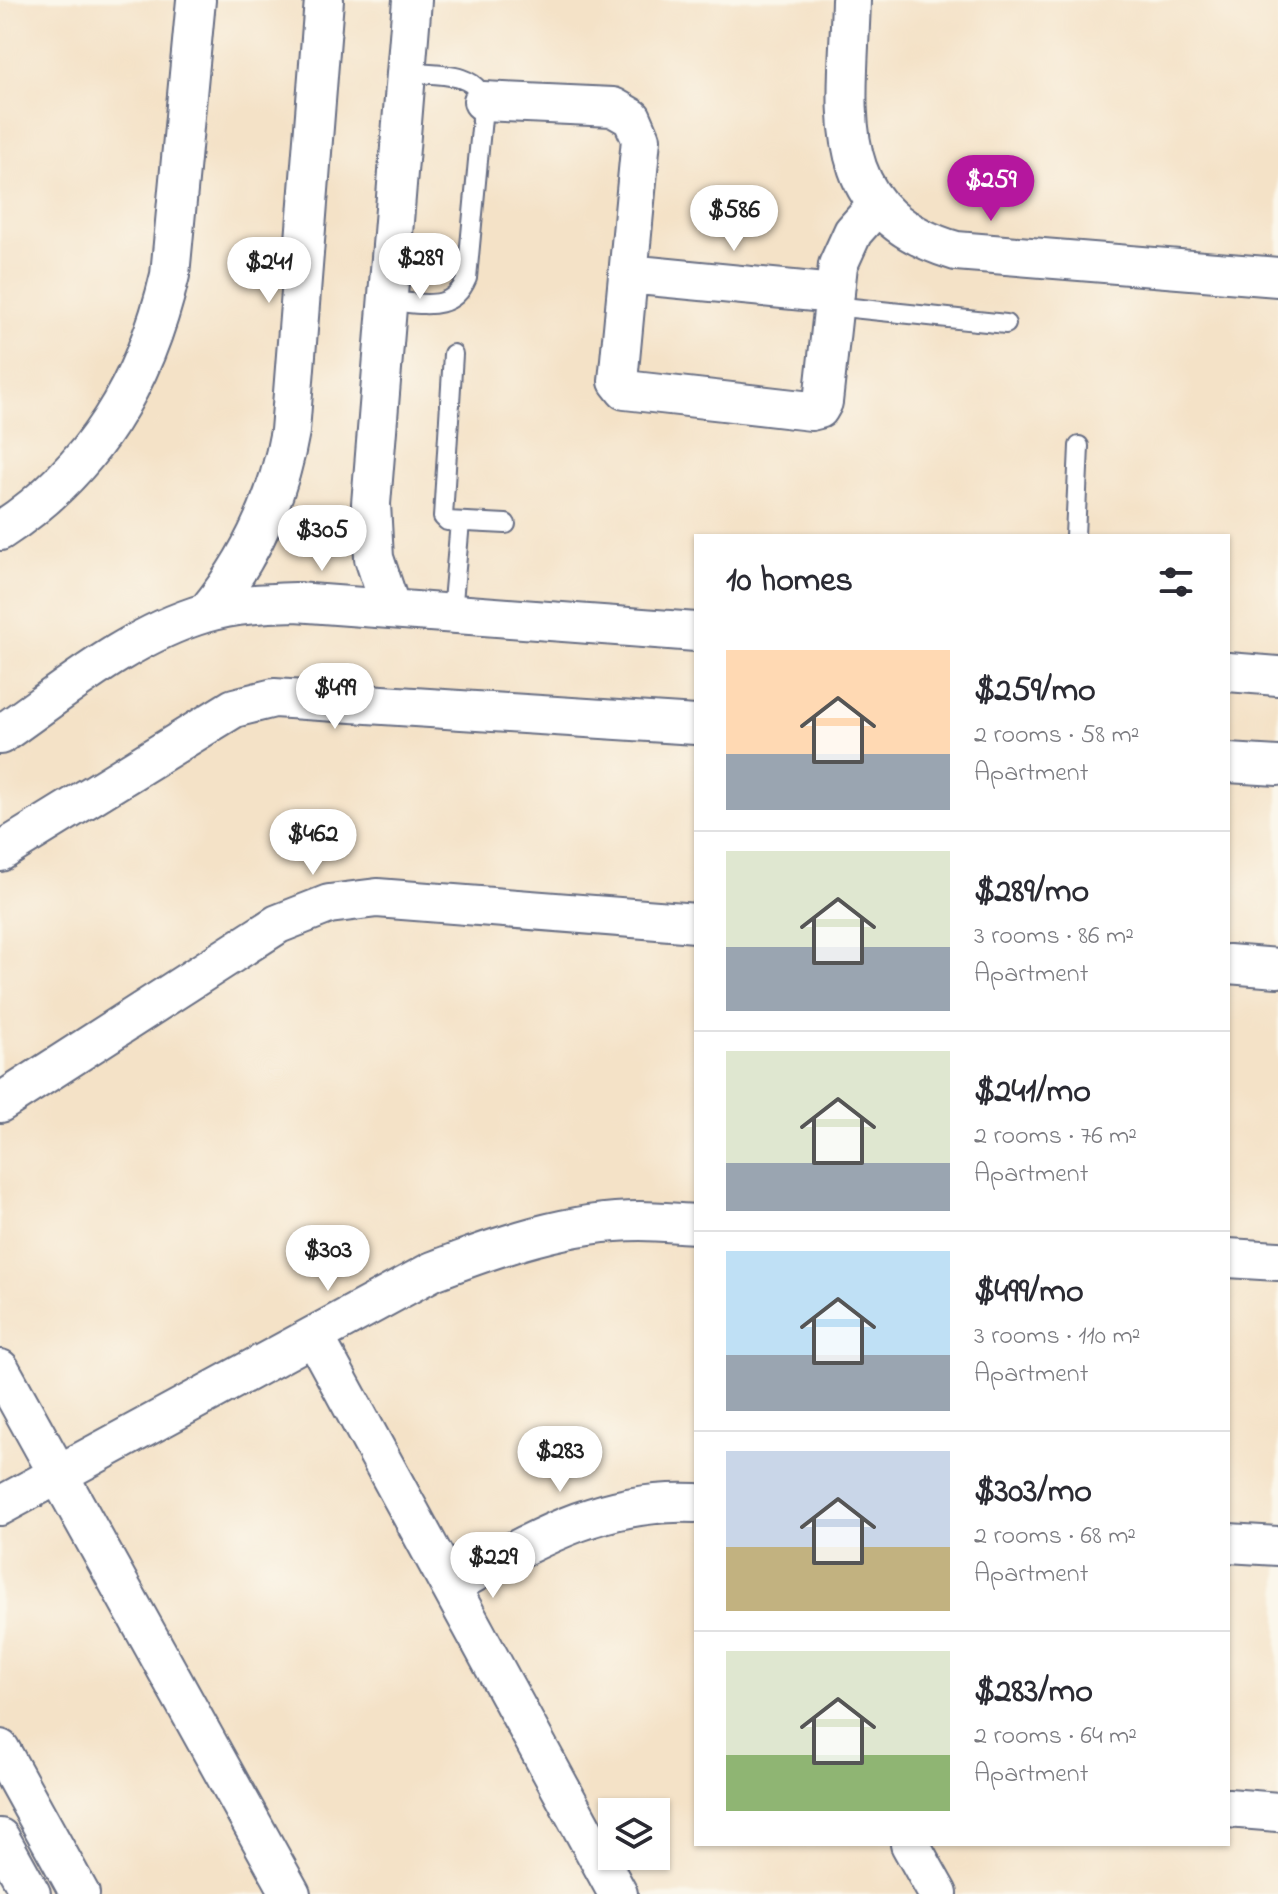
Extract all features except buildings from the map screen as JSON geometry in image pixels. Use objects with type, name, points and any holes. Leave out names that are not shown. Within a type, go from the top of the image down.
[{"type":"street","points":[[0,531],[50,493],[106,430],[128,394],[161,316],[170,275],[196,0]]},
{"type":"street","points":[[207,612],[247,558],[266,518],[284,464],[290,431],[324,0]]},
{"type":"street","points":[[391,609],[378,571],[371,531],[412,0]]},
{"type":"street","points":[[851,0],[848,120],[851,151],[861,180],[877,205],[900,227],[926,243],[956,251],[1278,277]]},
{"type":"street","points":[[483,101],[613,107],[632,118],[641,139],[618,381],[625,390],[815,411],[823,402],[838,265],[844,247],[877,205]]},
{"type":"street","points":[[628,274],[834,300]]},
{"type":"street","points":[[0,735],[144,637],[207,612],[266,602],[694,632]]},
{"type":"street","points":[[1230,672],[1278,676]]},
{"type":"street","points":[[5,837],[234,708],[274,698],[694,725]]},
{"type":"street","points":[[1230,763],[1278,766]]},
{"type":"street","points":[[0,1103],[278,924],[329,904],[377,898],[694,923]]},
{"type":"street","points":[[1230,964],[1278,968]]},
{"type":"street","points":[[0,1506],[433,1271],[546,1234],[623,1222],[694,1224]]},
{"type":"street","points":[[1230,1258],[1278,1261]]},
{"type":"street","points":[[314,1336],[618,1894]]},
{"type":"street","points":[[0,1369],[291,1894]]},
{"type":"street","points":[[450,1586],[538,1539],[600,1513],[659,1502],[694,1503]]},
{"type":"street","points":[[1230,1543],[1278,1546]]},
{"type":"street","points":[[0,1749],[80,1894]]},
{"type":"street","points":[[1230,1808],[1278,1812]]},
{"type":"street","points":[[0,1838],[31,1894]]},
{"type":"street","points":[[911,1846],[938,1894]]},
{"type":"lane","points":[[388,301],[441,303],[460,294],[467,278],[483,101],[477,87],[468,81],[456,77],[406,73]]},
{"type":"lane","points":[[834,300],[1006,324]]},
{"type":"lane","points":[[453,354],[443,517],[447,521],[506,524]]},
{"type":"lane","points":[[1075,534],[1079,446]]},
{"type":"lane","points":[[452,613],[460,522]]}]
